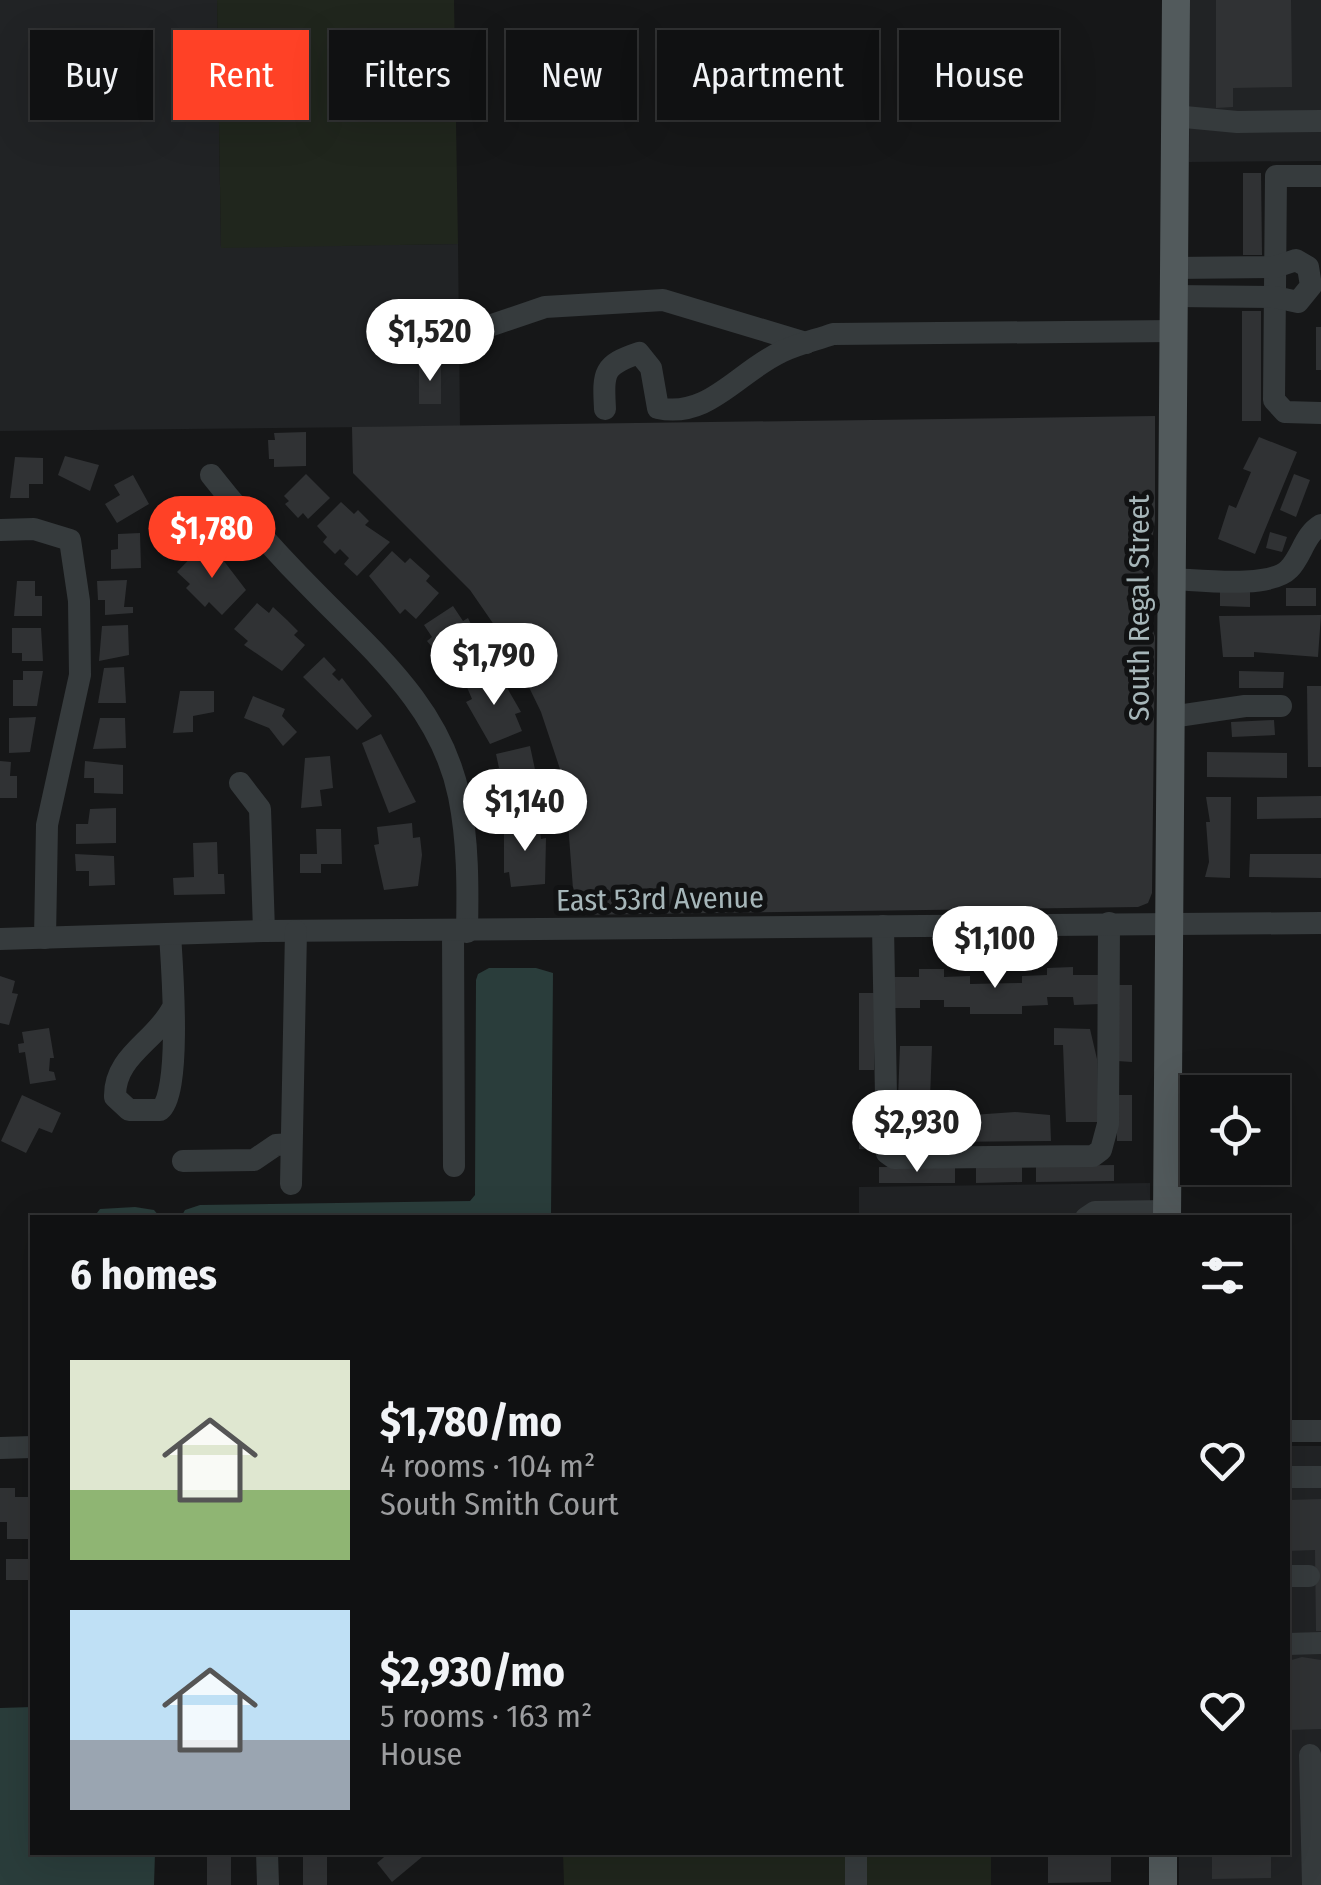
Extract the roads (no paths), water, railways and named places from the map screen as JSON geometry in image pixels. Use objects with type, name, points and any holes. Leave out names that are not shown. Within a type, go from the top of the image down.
[{"type":"main road","name":"South Regal Street","points":[[1167,1214],[1176,0]]},
{"type":"main road","points":[[1163,1855],[1163,1885]]},
{"type":"street","points":[[1174,116],[1237,122],[1321,121]]},
{"type":"street","points":[[1321,176],[1276,176],[1274,400],[1285,412],[1321,412]]},
{"type":"street","points":[[1174,268],[1275,267],[1288,261],[1303,263],[1310,273],[1311,286],[1298,302],[1275,297],[1174,296]]},
{"type":"street","points":[[439,343],[545,307],[664,300],[806,343]]},
{"type":"street","points":[[605,408],[604,377],[614,361],[638,352],[651,368],[658,408],[679,413],[712,400],[780,352],[833,334],[1174,331]]},
{"type":"street","points":[[210,475],[260,537],[372,644],[413,693],[458,792],[468,860],[460,932],[454,1166]]},
{"type":"street","points":[[1172,579],[1276,578],[1291,568],[1300,548],[1321,525]]},
{"type":"street","points":[[0,530],[34,530],[70,540],[79,601],[80,675],[47,826],[46,938]]},
{"type":"street","points":[[1171,717],[1245,706],[1281,706]]},
{"type":"street","points":[[240,784],[260,808],[264,931]]},
{"type":"street","points":[[883,926],[887,1152],[894,1158],[1092,1156],[1101,1150],[1108,1124],[1109,923]]},
{"type":"street","name":"East 53rd Avenue","points":[[0,939],[264,931],[1321,923]]},
{"type":"street","points":[[291,1184],[296,932]]},
{"type":"street","points":[[170,934],[172,1009]]},
{"type":"street","points":[[183,1161],[254,1160],[276,1144],[291,1144]]},
{"type":"street","points":[[1090,1215],[1167,1214]]},
{"type":"street","points":[[1290,1431],[1321,1431]]},
{"type":"street","points":[[0,1448],[30,1447]]},
{"type":"street","points":[[1290,1477],[1321,1477]]},
{"type":"street","points":[[1290,1644],[1321,1643]]},
{"type":"street","points":[[1306,1755],[1299,1798],[1316,1877]]},
{"type":"street","points":[[268,1855],[268,1885]]},
{"type":"street","points":[[856,1855],[856,1885]]}]
